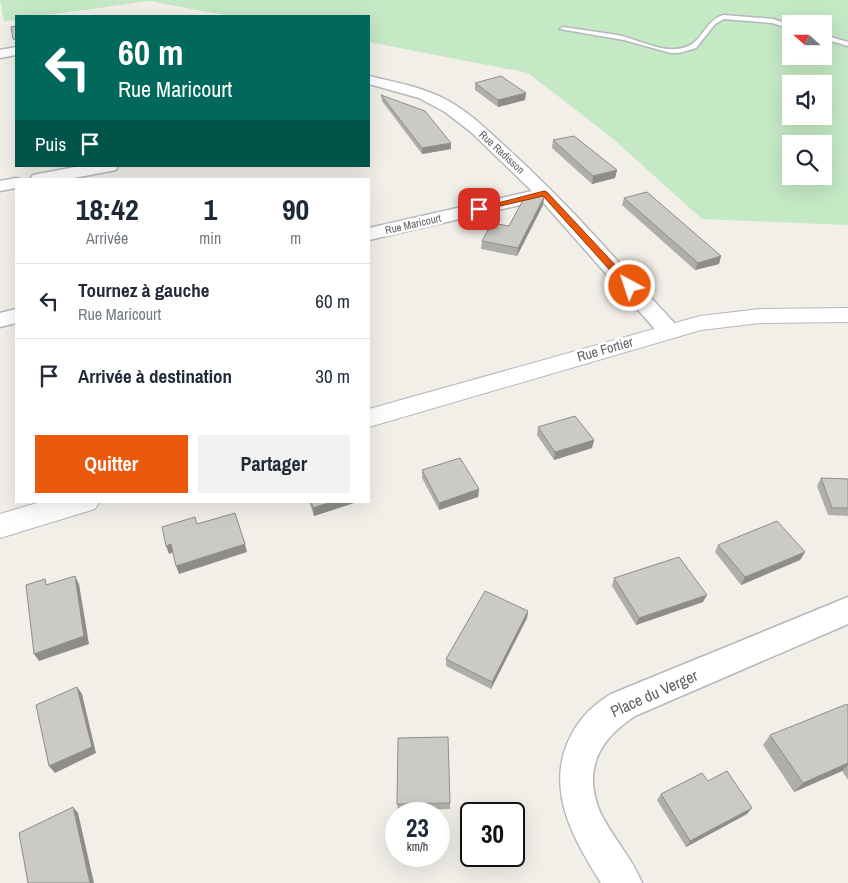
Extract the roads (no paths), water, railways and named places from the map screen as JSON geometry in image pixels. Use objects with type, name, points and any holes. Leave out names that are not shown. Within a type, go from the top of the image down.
[{"type":"street","points":[[0,54],[15,51]]},
{"type":"street","name":"Rue Radisson","points":[[370,80],[420,94],[452,109],[476,129],[544,194],[630,286],[669,331]]},
{"type":"street","points":[[44,178],[103,167]]},
{"type":"street","points":[[0,186],[15,183]]},
{"type":"street","name":"Rue Maricourt","points":[[370,234],[544,194]]},
{"type":"street","name":"Rue Fortier","points":[[370,418],[700,323],[733,318],[789,315],[848,315]]},
{"type":"street","points":[[0,320],[15,316]]},
{"type":"street","points":[[0,526],[78,503]]},
{"type":"street","name":"Place du Verger","points":[[623,883],[588,824],[578,796],[579,757],[582,745],[595,725],[603,716],[622,705],[848,610]]},
{"type":"lane","points":[[563,29],[618,37],[673,51],[687,50],[699,43],[712,23],[716,19],[723,17],[773,21],[782,24]]},
{"type":"lane","points":[[832,39],[848,44]]}]
